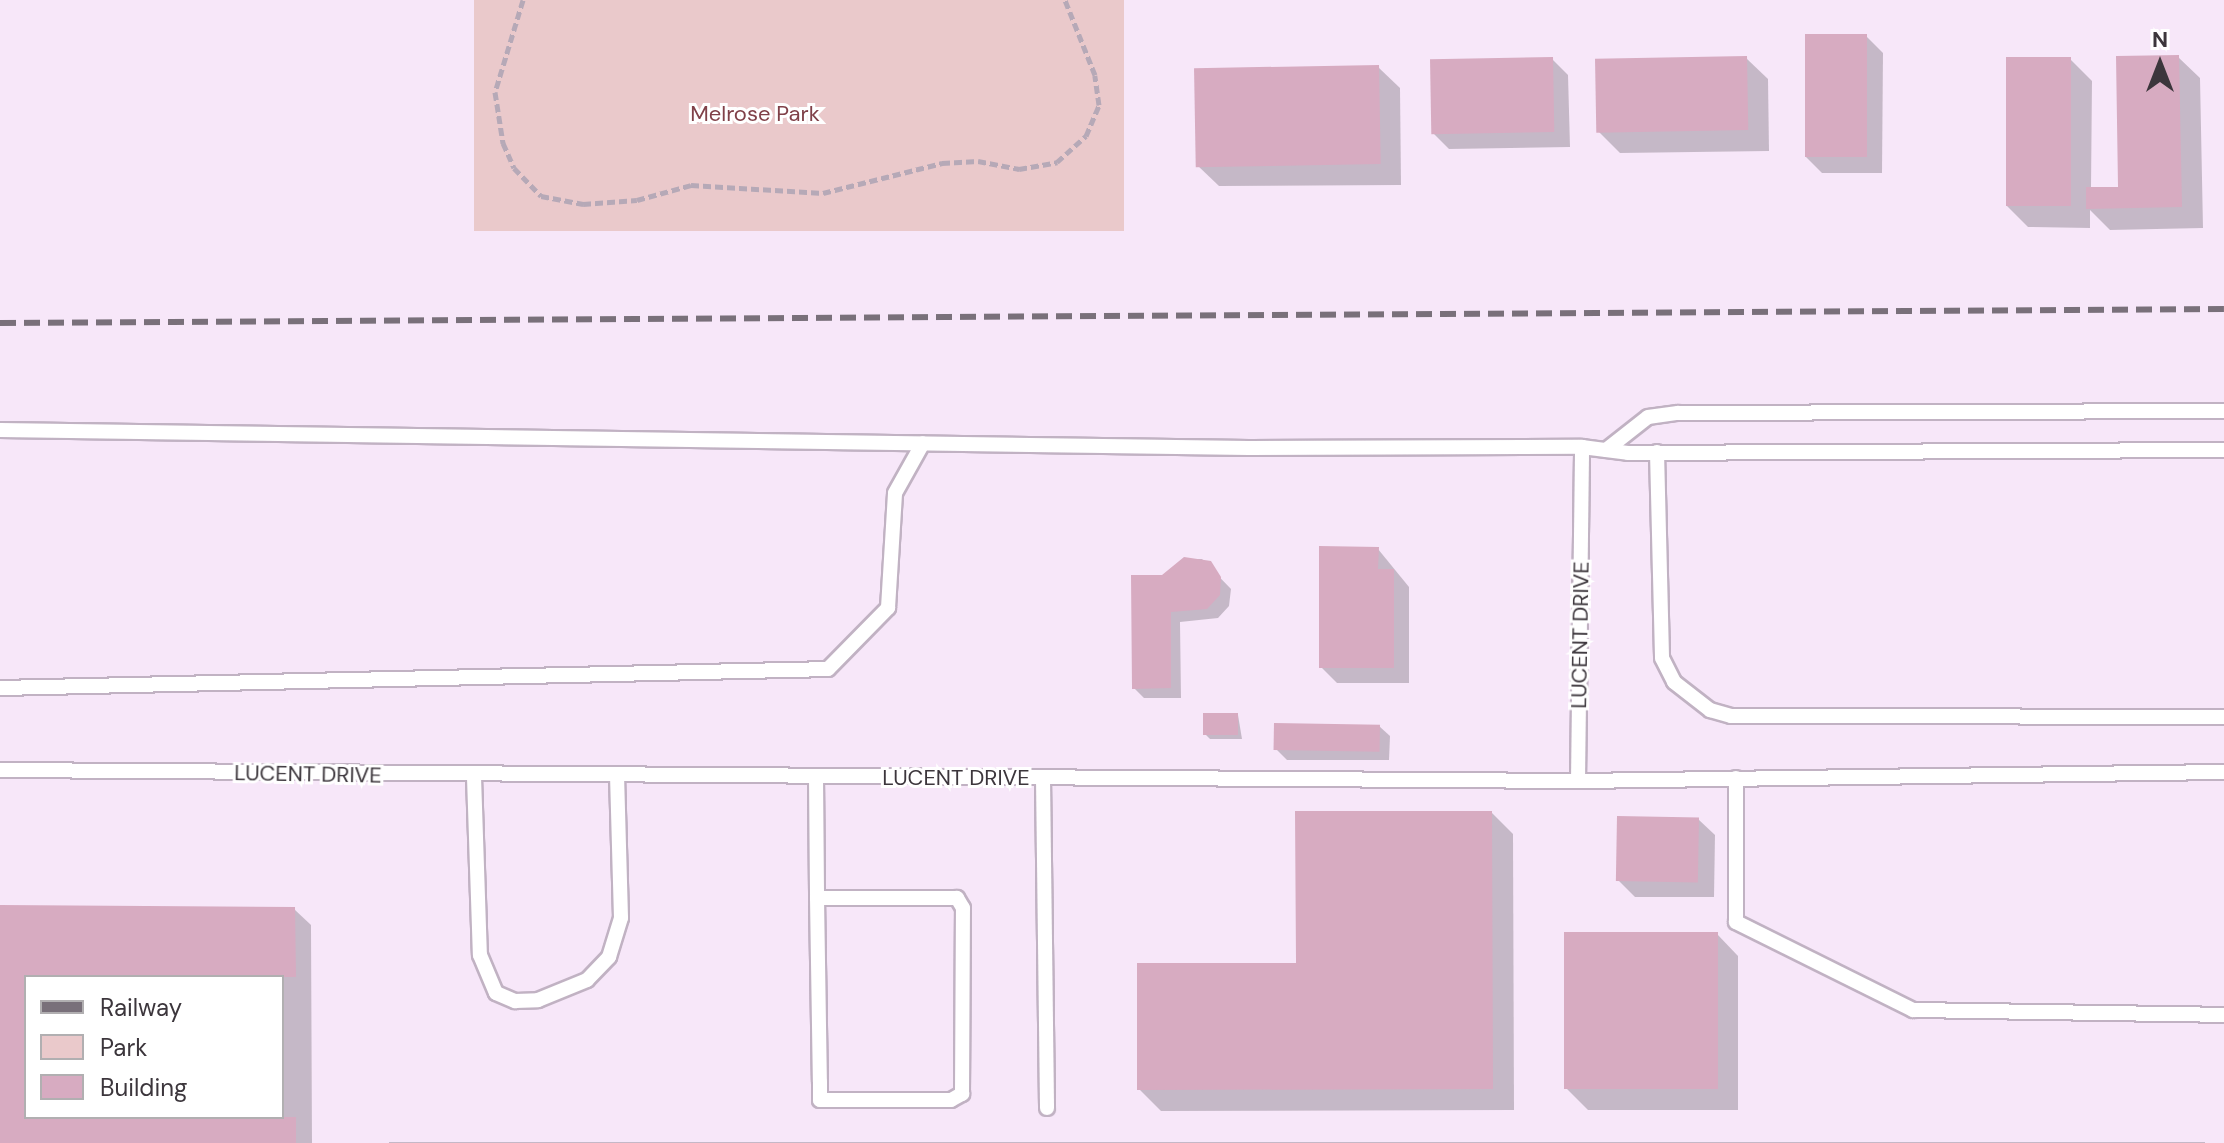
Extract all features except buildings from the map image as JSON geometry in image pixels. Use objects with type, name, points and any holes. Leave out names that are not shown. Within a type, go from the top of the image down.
[{"type":"lane","points":[[1606,450],[1648,417],[1678,413],[2224,411]]},
{"type":"lane","points":[[0,430],[923,443],[1582,447],[1657,452],[2224,450]]},
{"type":"lane","points":[[0,688],[828,669],[888,608],[895,493],[923,443]]},
{"type":"lane","name":"LUCENT DRIVE","points":[[0,770],[474,777],[1578,781],[1582,447]]},
{"type":"lane","points":[[1657,452],[1662,658],[1674,682],[1710,710],[1731,716],[2224,717]]},
{"type":"lane","points":[[1578,781],[2224,772]]},
{"type":"lane","points":[[474,777],[480,955],[496,993],[515,1001],[538,1000],[587,980],[609,957],[621,918],[617,777]]},
{"type":"lane","points":[[816,777],[817,898],[820,1100],[951,1100],[962,1094],[963,908],[957,898],[817,898]]},
{"type":"lane","points":[[1043,778],[1047,1108]]},
{"type":"lane","points":[[1736,778],[1736,922],[1899,1004],[1913,1010],[2224,1015]]},
{"type":"path","points":[[523,0],[495,92],[503,143],[514,168],[541,196],[583,204],[637,200],[691,185],[823,193],[942,163],[978,161],[1019,169],[1057,162],[1086,136],[1099,105],[1095,75],[1065,0]]},
{"type":"green space","name":"Melrose Park","points":[[474,0],[1124,0],[1124,231],[474,231]]},
{"type":"railway","points":[[0,323],[2224,309]]}]
